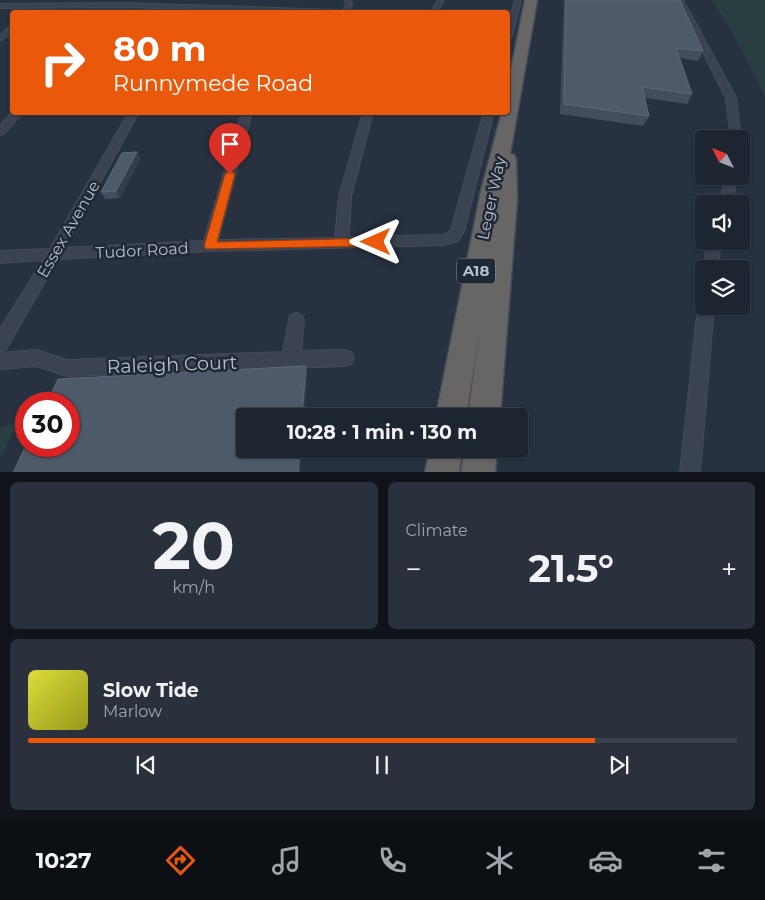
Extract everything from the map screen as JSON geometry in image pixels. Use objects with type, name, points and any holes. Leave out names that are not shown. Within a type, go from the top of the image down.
[{"type":"highway","name":"Leger Way","points":[[510,112],[531,0]]},
{"type":"highway","name":"Leger Way","points":[[452,408],[490,191],[509,115]]},
{"type":"highway","name":"Leger Way","points":[[485,408],[507,200],[507,128]]},
{"type":"highway","points":[[442,472],[444,458]]},
{"type":"highway","points":[[478,472],[480,458]]},
{"type":"street","points":[[36,10],[53,0]]},
{"type":"street","points":[[510,26],[518,0]]},
{"type":"street","points":[[680,0],[731,98],[735,130]]},
{"type":"street","points":[[0,6],[124,2],[260,10]]},
{"type":"street","points":[[0,39],[10,31]]},
{"type":"street","points":[[0,132],[15,115]]},
{"type":"street","name":"Essex Avenue","points":[[0,344],[54,254],[132,115]]},
{"type":"street","points":[[210,246],[246,115]]},
{"type":"street","points":[[342,242],[345,197],[367,115]]},
{"type":"street","name":"Tudor Road","points":[[0,257],[210,246],[342,242],[434,242],[453,237],[458,231],[488,115]]},
{"type":"street","points":[[690,472],[705,315]]},
{"type":"street","points":[[292,360],[296,320]]},
{"type":"street","name":"Raleigh Court","points":[[0,361],[37,358],[67,368],[345,358]]},
{"type":"green space","points":[[711,0],[765,0],[765,96],[731,30]]},
{"type":"green space","points":[[15,424],[15,429],[0,459],[0,427]]},
{"type":"building","points":[[566,0],[680,0],[703,51],[676,48],[692,94],[642,87],[649,116],[564,104]]},
{"type":"building","points":[[137,152],[116,191],[101,192],[122,153]]},
{"type":"building","points":[[306,366],[303,408],[236,408],[236,458],[299,458],[298,472],[13,472],[20,457],[80,457],[80,392],[52,392],[58,379]]},
{"type":"route","points":[[230,174],[210,246],[376,242]]}]
